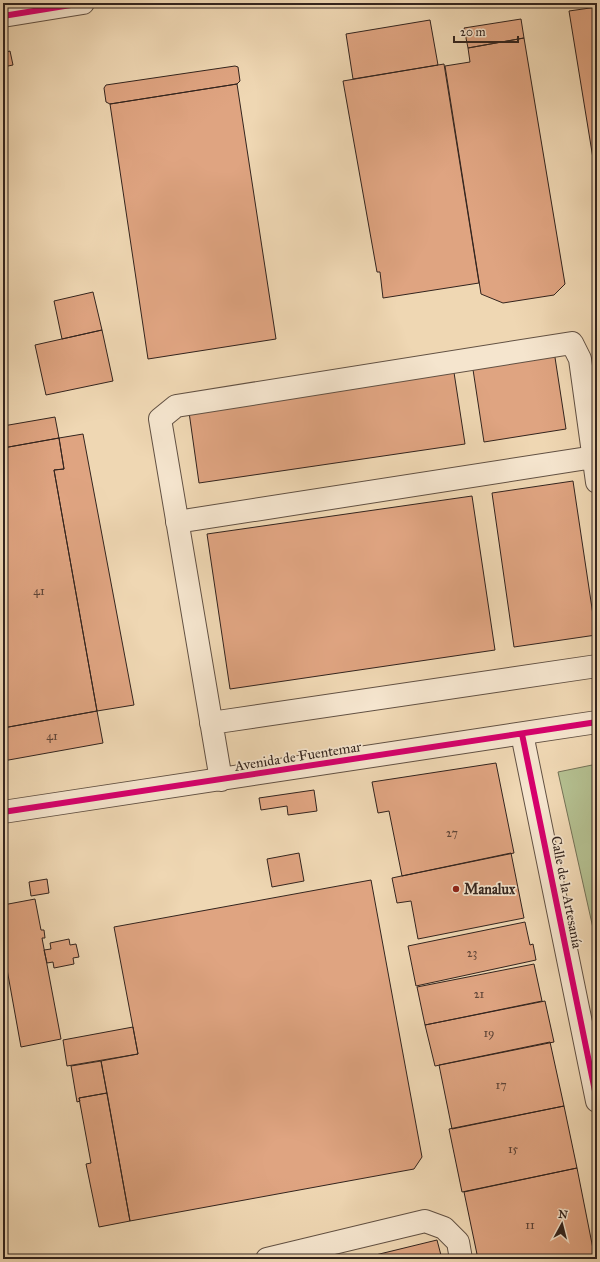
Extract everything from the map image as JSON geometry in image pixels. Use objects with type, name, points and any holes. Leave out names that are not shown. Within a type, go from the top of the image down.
[{"type":"street","points":[[3,16],[83,3]]},
{"type":"street","points":[[221,780],[160,419],[176,406],[572,343],[580,359],[597,482]]},
{"type":"street","points":[[177,522],[594,457]]},
{"type":"street","points":[[211,722],[597,666]]},
{"type":"street","name":"Avenida de Fuentemar","points":[[3,812],[597,722]]},
{"type":"street","name":"Calle de la Artesanía","points":[[522,734],[597,1101]]},
{"type":"street","points":[[267,1259],[425,1221],[444,1228],[458,1242],[461,1259]]},
{"type":"green space","points":[[597,764],[597,946],[558,772]]},
{"type":"building","points":[[597,7],[597,183],[569,11]]},
{"type":"building","points":[[521,19],[524,38],[468,48],[464,28]]},
{"type":"building","points":[[430,20],[438,65],[353,79],[346,34]]},
{"type":"building","points":[[524,38],[565,284],[554,295],[503,303],[481,294],[445,66],[470,62],[468,48]]},
{"type":"building","points":[[10,51],[13,65],[3,67],[3,53]]},
{"type":"building","points":[[444,64],[479,283],[383,298],[380,272],[377,272],[343,81]]},
{"type":"building","points":[[235,66],[238,67],[240,81],[237,84],[110,104],[106,102],[104,88],[106,85]]},
{"type":"building","points":[[237,84],[276,339],[148,359],[110,104]]},
{"type":"building","points":[[93,292],[102,330],[62,339],[54,301]]},
{"type":"building","points":[[102,330],[113,381],[46,395],[35,345]]},
{"type":"building","points":[[554,351],[566,429],[484,442],[472,363]]},
{"type":"building","points":[[453,366],[465,444],[199,483],[188,405]]},
{"type":"building","points":[[55,417],[59,438],[3,448],[3,426]]},
{"type":"building","points":[[83,434],[134,705],[97,711],[54,470],[64,469],[59,438]]},
{"type":"building","points":[[59,438],[64,469],[54,470],[97,711],[3,728],[3,448]]},
{"type":"building","points":[[573,481],[596,635],[514,647],[492,493]]},
{"type":"building","points":[[472,496],[495,650],[230,689],[207,534]]},
{"type":"building","points":[[97,711],[103,743],[3,761],[3,728]]},
{"type":"building","points":[[496,763],[514,853],[402,876],[389,811],[378,813],[372,782]]},
{"type":"building","points":[[314,790],[317,811],[288,815],[287,806],[261,810],[259,798]]},
{"type":"building","points":[[299,853],[304,881],[272,887],[267,859]]},
{"type":"building","name":"Manalux","points":[[511,853],[524,918],[418,939],[411,901],[397,903],[392,878]]},
{"type":"building","points":[[47,879],[49,893],[31,896],[29,882]]},
{"type":"building","points":[[371,880],[422,1157],[414,1169],[130,1221],[101,1061],[138,1054],[114,927]]},
{"type":"building","points":[[35,899],[41,930],[44,930],[45,938],[42,938],[61,1039],[21,1047],[3,947],[3,905]]},
{"type":"building","points":[[525,922],[530,945],[533,944],[536,960],[416,986],[408,946]]},
{"type":"building","points":[[69,939],[70,945],[76,944],[79,957],[73,958],[74,964],[54,968],[53,962],[47,963],[44,950],[51,949],[50,943]]},
{"type":"building","points":[[534,964],[542,1001],[425,1025],[417,987]]},
{"type":"building","points":[[545,1001],[554,1042],[435,1066],[425,1025]]},
{"type":"building","points":[[133,1027],[138,1054],[67,1066],[63,1040]]},
{"type":"building","points":[[550,1042],[564,1106],[452,1129],[439,1065]]},
{"type":"building","points":[[101,1061],[107,1093],[79,1098],[80,1101],[77,1102],[71,1066]]},
{"type":"building","points":[[107,1093],[130,1221],[99,1227],[86,1164],[91,1163],[79,1098]]},
{"type":"building","points":[[564,1106],[577,1168],[462,1192],[449,1129]]},
{"type":"building","points":[[577,1168],[595,1259],[478,1259],[464,1192]]},
{"type":"building","points":[[437,1240],[442,1259],[359,1259]]},
{"type":"cycle path","points":[[3,16],[83,3]]},
{"type":"cycle path","points":[[3,812],[597,722]]},
{"type":"cycle path","points":[[522,734],[597,1101]]},
{"type":"place","name":"Manalux","points":[[456,889]]}]
